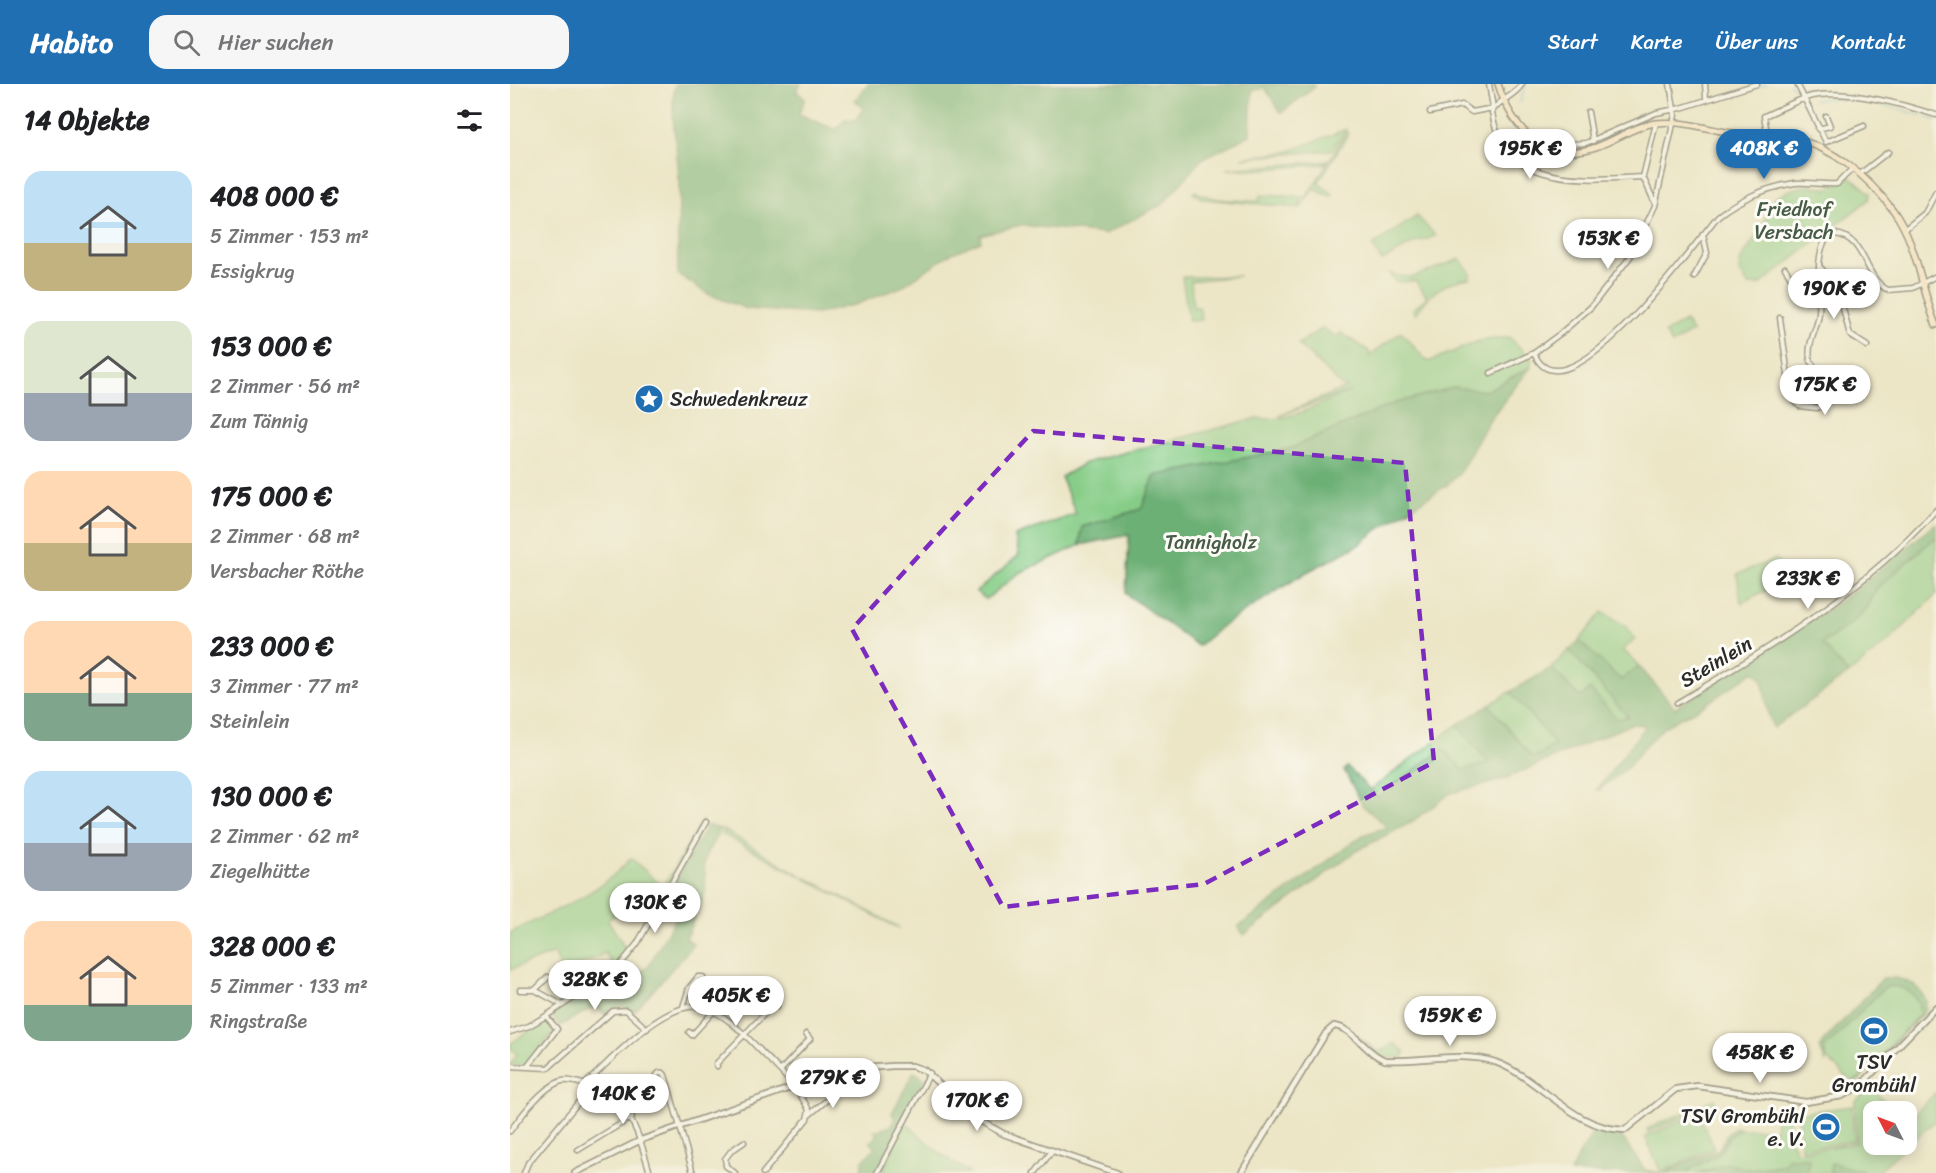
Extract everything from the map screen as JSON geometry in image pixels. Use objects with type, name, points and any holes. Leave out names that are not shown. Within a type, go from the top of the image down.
[{"type":"main road","points":[[1498,84],[1514,123],[1532,138],[1564,150],[1596,147],[1639,127],[1656,123],[1673,123],[1738,134],[1802,141],[1827,150],[1859,174],[1885,200],[1905,229],[1913,246],[1936,325]]},
{"type":"street","points":[[1489,84],[1493,117],[1503,141],[1522,162],[1538,172],[1560,178],[1643,177]]},
{"type":"street","points":[[1430,112],[1461,105],[1472,112],[1493,108],[1517,93],[1522,84]]},
{"type":"street","points":[[1491,373],[1534,353],[1591,307],[1613,280],[1650,222],[1656,204],[1676,108],[1670,84]]},
{"type":"street","points":[[1706,84],[1706,98]]},
{"type":"street","points":[[1558,135],[1556,139],[1565,143],[1581,144],[1593,141],[1656,113],[1757,84]]},
{"type":"street","points":[[1797,84],[1806,98],[1824,141],[1830,142],[1864,126]]},
{"type":"street","points":[[1766,127],[1764,116],[1806,98],[1830,95],[1857,97],[1900,105],[1936,115]]},
{"type":"street","points":[[1588,112],[1593,141]]},
{"type":"street","points":[[1818,129],[1830,126],[1826,116]]},
{"type":"street","points":[[1656,123],[1643,177],[1656,204]]},
{"type":"street","points":[[1859,174],[1888,152]]},
{"type":"street","points":[[1534,353],[1536,358],[1548,368],[1560,369],[1588,357],[1644,306],[1718,216],[1749,197],[1794,183],[1837,184],[1852,169]]},
{"type":"street","points":[[1905,229],[1925,213],[1936,192]]},
{"type":"street","points":[[1694,277],[1707,253],[1703,234]]},
{"type":"street","points":[[1780,318],[1791,397],[1799,406],[1817,408],[1825,402],[1830,390],[1827,380],[1813,366],[1810,357],[1811,339],[1820,314],[1820,268],[1824,241],[1831,235],[1839,234],[1854,243],[1876,280],[1885,288],[1900,291],[1923,284],[1936,276]]},
{"type":"street","points":[[1785,268],[1801,294],[1819,297]]},
{"type":"street","points":[[1820,268],[1837,286],[1850,335],[1868,346]]},
{"type":"street","name":"Steinlein","points":[[1677,703],[1780,641],[1833,605],[1936,510]]},
{"type":"street","points":[[510,1032],[529,1026],[616,970],[636,944],[706,822]]},
{"type":"street","points":[[535,990],[548,977]]},
{"type":"street","points":[[683,1007],[689,988],[698,977],[703,977]]},
{"type":"street","points":[[689,1032],[692,1035],[715,1011],[736,987],[734,983]]},
{"type":"street","points":[[520,990],[535,990],[562,1005]]},
{"type":"street","points":[[717,1066],[716,1064],[773,1005],[777,1007]]},
{"type":"street","points":[[585,1084],[663,1017],[683,1007],[702,1007],[715,1011],[744,1034],[781,1070],[808,1107],[809,1115]]},
{"type":"street","points":[[1241,1173],[1326,1033],[1336,1026],[1385,1060],[1467,1057],[1499,1063],[1575,1112],[1602,1126],[1620,1130],[1632,1127],[1676,1089],[1698,1086],[1806,1102],[1842,1096],[1860,1086],[1936,1007]]},
{"type":"street","points":[[510,1066],[548,1068],[613,1011],[626,1010],[647,1029]]},
{"type":"street","points":[[527,1067],[557,1029],[546,1016]]},
{"type":"street","points":[[781,1070],[810,1039],[806,1034]]},
{"type":"street","points":[[576,1173],[584,1171],[641,1140],[793,1087],[852,1069],[912,1066],[930,1073],[960,1104],[985,1124],[1004,1134],[1117,1173]]},
{"type":"street","points":[[877,1173],[930,1073]]},
{"type":"street","points":[[666,1078],[693,1173]]},
{"type":"street","points":[[510,1131],[536,1101],[557,1082],[567,1080],[585,1084],[620,1103],[632,1117],[650,1173]]},
{"type":"street","points":[[763,1173],[809,1115],[847,1083]]},
{"type":"street","points":[[524,1173],[528,1162],[591,1087]]},
{"type":"street","points":[[578,1150],[632,1117]]},
{"type":"street","points":[[735,1173],[726,1166],[725,1159],[731,1151],[744,1142]]},
{"type":"street","points":[[1035,1173],[1052,1151]]},
{"type":"highlighted area","points":[[1033,431],[1405,463],[1434,762],[1204,884],[1003,907],[852,629]]},
{"type":"green space","points":[[675,84],[801,84],[796,91],[805,98],[799,114],[836,130],[845,119],[855,120],[864,108],[855,100],[868,84],[1314,84],[1315,87],[1281,113],[1265,88],[1252,91],[1250,135],[1202,159],[1163,204],[1105,234],[1021,225],[980,235],[981,241],[950,254],[901,287],[857,304],[817,314],[747,309],[708,294],[678,274],[679,173],[673,109]]},
{"type":"green space","points":[[1346,129],[1332,150],[1242,158],[1287,152]]},
{"type":"green space","points":[[1347,131],[1349,133],[1318,183],[1333,194],[1331,197],[1313,189],[1300,208]]},
{"type":"green space","points":[[1327,161],[1325,164],[1252,170],[1227,169]]},
{"type":"green space","name":"Friedhof Versbach","points":[[1850,176],[1870,193],[1868,200],[1760,285],[1748,285],[1739,270],[1741,260],[1762,227],[1774,198],[1799,187],[1814,186],[1827,189]]},
{"type":"green space","points":[[1195,191],[1217,199],[1234,200],[1259,201],[1260,195],[1302,197],[1299,208],[1203,199],[1193,193]]},
{"type":"green space","points":[[1417,216],[1436,236],[1412,244],[1382,261],[1372,246]]},
{"type":"green space","points":[[1460,259],[1470,272],[1470,278],[1452,282],[1438,289],[1416,314],[1413,309],[1427,297],[1416,281],[1395,282],[1389,273],[1413,277]]},
{"type":"green space","points":[[1240,276],[1191,281],[1193,307],[1199,307],[1202,320],[1189,321],[1182,277]]},
{"type":"green space","points":[[1685,321],[1692,332],[1672,344],[1665,333]]},
{"type":"green space","points":[[1323,328],[1336,337],[1341,333],[1369,351],[1369,356],[1401,332],[1428,362],[1479,341],[1509,337],[1531,358],[1531,367],[1486,391],[1454,387],[1395,403],[1289,449],[1155,476],[1141,509],[1082,527],[1080,545],[1019,573],[986,599],[976,592],[1019,555],[1015,536],[1076,514],[1061,477],[1085,463],[1257,418],[1281,418],[1293,415],[1350,391],[1279,416],[1347,387],[1341,385],[1298,344]]},
{"type":"green space","name":"Tannigholz","points":[[1531,367],[1490,419],[1460,472],[1447,485],[1380,528],[1357,546],[1305,573],[1222,626],[1198,646],[1126,594],[1129,535],[1080,545],[1082,527],[1141,509],[1155,476],[1289,449],[1395,403],[1454,387],[1486,391]]},
{"type":"green space","points":[[1936,523],[1936,537],[1877,588],[1868,607],[1853,622],[1822,644],[1848,674],[1773,728],[1762,679],[1754,671],[1706,704],[1664,727],[1628,767],[1596,791],[1645,727],[1644,725],[1631,724],[1502,780],[1451,793],[1410,823],[1356,851],[1244,935],[1238,927],[1363,835],[1387,827],[1363,806],[1344,770],[1347,767],[1378,797],[1443,749],[1463,770],[1489,763],[1457,725],[1489,705],[1533,758],[1556,745],[1510,692],[1551,668],[1580,697],[1590,689],[1617,719],[1628,717],[1569,650],[1579,641],[1621,680],[1639,666],[1675,708],[1844,599]]},
{"type":"green space","points":[[1936,537],[1936,595],[1889,641],[1848,674],[1821,644],[1853,622],[1868,607],[1877,588]]},
{"type":"green space","points":[[1776,559],[1790,578],[1741,603],[1737,574]]},
{"type":"green space","points":[[1602,612],[1627,627],[1635,639],[1623,650],[1639,666],[1621,680],[1579,641]]},
{"type":"green space","points":[[1569,650],[1629,716],[1617,720],[1590,689],[1580,698],[1551,668]]},
{"type":"green space","points":[[1510,692],[1556,745],[1533,758],[1489,705]]},
{"type":"green space","points":[[1457,725],[1489,763],[1463,770],[1443,749],[1378,798],[1369,791]]},
{"type":"green space","points":[[703,819],[664,894],[653,888],[608,920],[629,954],[616,970],[605,953],[563,973],[554,953],[510,970],[510,933],[590,892],[604,883],[631,858],[663,887]]},
{"type":"green space","points":[[707,825],[721,829],[708,851],[704,864],[706,891],[686,938],[694,944],[634,1012],[619,1006],[604,1014],[595,1006],[560,1026],[551,1015],[590,989],[596,999],[647,968],[684,904],[668,894]]},
{"type":"green space","points":[[724,830],[802,876],[802,877],[722,834]]},
{"type":"green space","points":[[804,878],[898,927],[898,928]]},
{"type":"green space","points":[[1883,978],[1896,978],[1913,985],[1926,1000],[1926,1010],[1860,1080],[1852,1082],[1859,1079],[1920,1014],[1917,1000],[1913,995],[1898,987],[1885,987],[1824,1049],[1826,1063],[1820,1049],[1822,1043]]},
{"type":"green space","name":"TSV Grombühl","points":[[1895,985],[1913,995],[1918,1003],[1920,1014],[1859,1079],[1852,1082],[1827,1059],[1824,1049],[1885,987]]},
{"type":"green space","points":[[545,1020],[553,1026],[554,1031],[526,1066],[510,1065],[517,1054],[510,1048],[510,1044]]},
{"type":"green space","points":[[1343,1025],[1377,1051],[1384,1050],[1394,1043],[1405,1052],[1403,1058],[1381,1057]]},
{"type":"green space","points":[[914,1072],[925,1079],[894,1135],[897,1139],[882,1173],[860,1173],[863,1161],[875,1147],[870,1142],[878,1135],[874,1131],[891,1126],[895,1119],[892,1113]]},
{"type":"green space","points":[[1870,1087],[1885,1101],[1863,1101],[1863,1155],[1896,1155],[1876,1173],[1862,1173],[1862,1171],[1831,1164],[1830,1173],[1807,1173],[1808,1158],[1787,1158],[1784,1164],[1747,1172],[1729,1163],[1700,1173],[1689,1173],[1688,1170],[1719,1154],[1729,1137],[1740,1129],[1775,1129],[1777,1108],[1790,1108],[1788,1135],[1797,1152],[1856,1143],[1855,1102]]},
{"type":"green space","points":[[1936,1092],[1936,1120],[1917,1137],[1917,1112]]},
{"type":"green space","points":[[1714,1099],[1716,1103],[1648,1132],[1647,1129]]},
{"type":"green space","name":"TSV Grombühl e. V.","points":[[1852,1106],[1854,1141],[1801,1149],[1798,1113]]},
{"type":"green space","points":[[1699,1113],[1714,1148],[1661,1172],[1645,1137]]},
{"type":"green space","points":[[905,1122],[942,1155],[970,1173],[882,1173]]},
{"type":"green space","points":[[1735,1127],[1740,1129],[1729,1137],[1719,1154],[1689,1170],[1689,1173],[1663,1173],[1719,1149],[1726,1135]]},
{"type":"green space","points":[[1596,1128],[1619,1133],[1645,1170],[1662,1173],[1570,1173]]},
{"type":"green space","points":[[1787,1158],[1809,1158],[1807,1173],[1700,1173],[1729,1163],[1742,1168],[1762,1168],[1784,1164]]},
{"type":"green space","points":[[1831,1163],[1862,1171],[1862,1173],[1830,1173]]},
{"type":"waterway","points":[[1520,102],[1526,84]]},
{"type":"waterway","points":[[1715,99],[1767,84]]},
{"type":"waterway","points":[[1789,84],[1795,88]]},
{"type":"waterway","points":[[1813,100],[1859,101],[1892,107],[1936,120]]},
{"type":"place","name":"Schwedenkreuz","points":[[649,399]]},
{"type":"place","name":"TSV Grombühl","points":[[1874,1031]]},
{"type":"place","name":"TSV Grombühl e. V.","points":[[1826,1127]]}]
